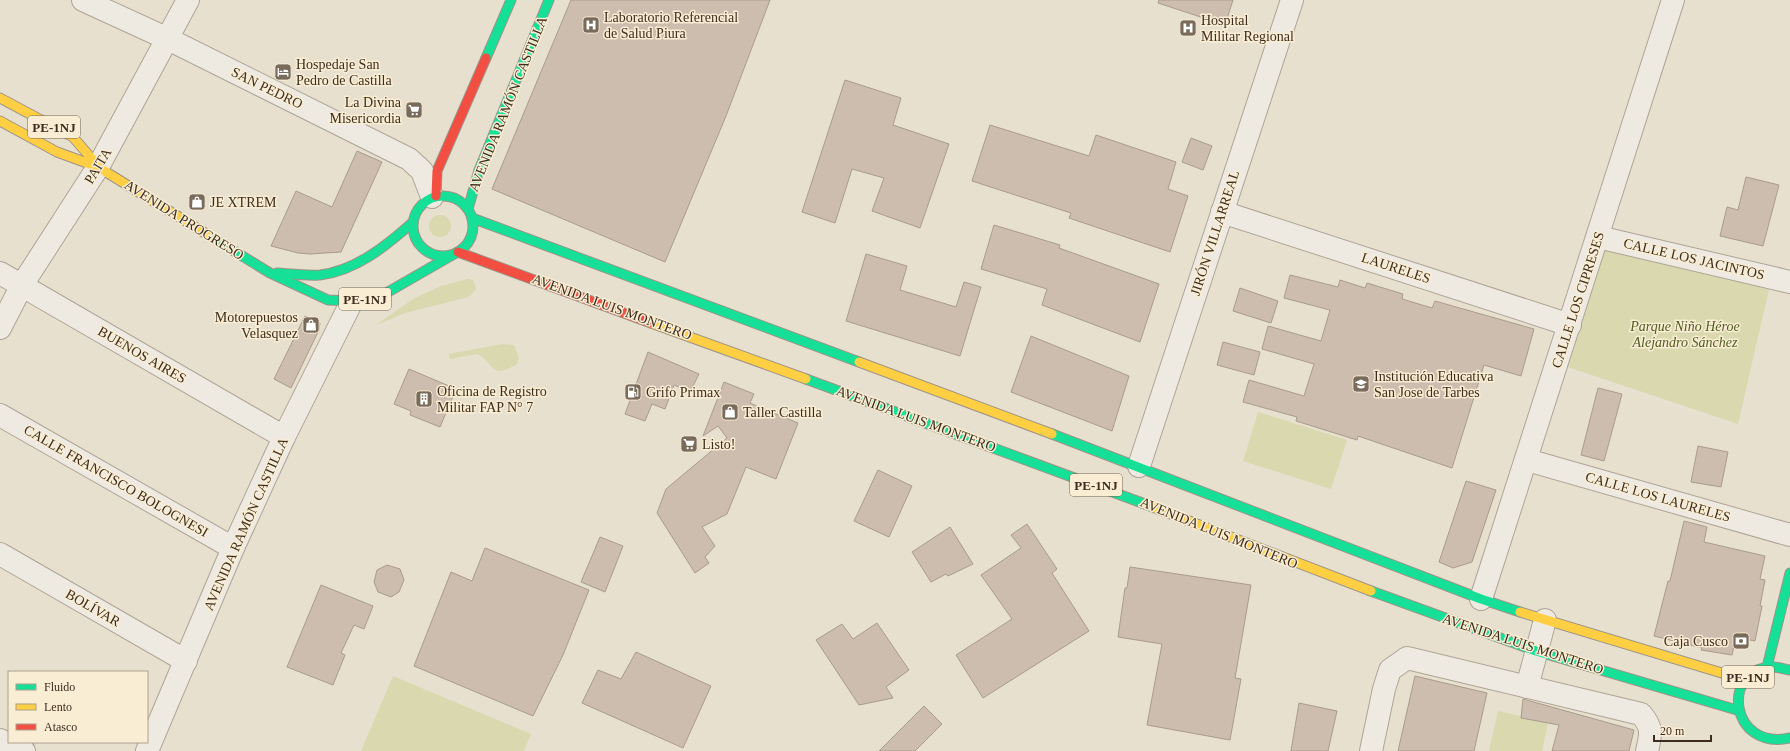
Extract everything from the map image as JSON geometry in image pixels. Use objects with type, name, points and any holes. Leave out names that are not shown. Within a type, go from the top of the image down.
[{"type":"main road","points":[[468,208],[454,197],[434,196],[437,171],[511,0]]},
{"type":"main road","name":"AVENIDA RAMÓN CASTILLA","points":[[468,208],[479,170],[549,0]]},
{"type":"main road","name":"AVENIDA PROGRESO","points":[[0,98],[73,137],[98,167]]},
{"type":"main road","name":"AVENIDA PROGRESO","points":[[0,121],[57,152],[98,167],[270,273],[306,292],[328,300],[352,300],[381,296],[456,253]]},
{"type":"main road","name":"PE-1NJ","points":[[434,196],[419,207],[412,223],[416,240],[428,253],[446,256],[456,253],[469,241],[472,233],[472,218],[468,208]]},
{"type":"main road","name":"AVENIDA LUIS MONTERO","points":[[472,218],[573,259],[696,305],[1139,466],[1482,599],[1545,620],[1745,680]]},
{"type":"main road","name":"AVENIDA PROGRESO","points":[[270,273],[304,275],[326,274],[361,261],[390,244],[412,223]]},
{"type":"main road","name":"AVENIDA LUIS MONTERO","points":[[456,253],[563,285],[1125,496],[1328,576],[1536,651],[1737,710]]},
{"type":"main road","points":[[1766,667],[1790,573]]},
{"type":"main road","name":"PE-1NJ","points":[[1737,710],[1737,699],[1740,689],[1745,680],[1758,670],[1766,667],[1779,667],[1790,670]]},
{"type":"main road","points":[[1737,710],[1740,719],[1751,737],[1774,742],[1786,741]]},
{"type":"street","name":"SAN PEDRO","points":[[83,0],[168,39],[409,159],[422,171],[434,196]]},
{"type":"street","name":"PAITA","points":[[0,328],[22,285],[98,167],[188,0]]},
{"type":"street","name":"JIRÓN VILLARREAL","points":[[1139,466],[1292,0]]},
{"type":"street","name":"CALLE LOS CIPRESES","points":[[1482,599],[1673,0]]},
{"type":"street","name":"LAURELES","points":[[1222,212],[1570,324]]},
{"type":"street","name":"CALLE LOS JACINTOS","points":[[1598,237],[1790,282]]},
{"type":"street","name":"BUENOS AIRES","points":[[0,273],[284,437]]},
{"type":"street","name":"AVENIDA RAMÓN CASTILLA","points":[[147,751],[233,548],[284,437],[352,300]]},
{"type":"street","name":"CALLE FRANCISCO BOLOGNESI","points":[[0,415],[233,548]]},
{"type":"street","name":"CALLE LOS LAURELES","points":[[1527,460],[1790,534]]},
{"type":"street","name":"BOLÍVAR","points":[[0,554],[186,661]]},
{"type":"street","points":[[1527,687],[1545,620]]},
{"type":"street","points":[[1371,751],[1390,670],[1407,658],[1640,714],[1649,723],[1651,735],[1647,751]]},
{"type":"street","points":[[0,740],[24,751]]},
{"type":"green space","points":[[440,215],[448,218],[451,226],[448,234],[440,237],[432,234],[429,226],[432,218]]},
{"type":"green space","name":"Parque Niño Héroe Alejandro Sánchez","points":[[1600,246],[1770,285],[1738,424],[1562,365]]},
{"type":"green space","points":[[468,279],[473,280],[476,289],[469,297],[405,313],[376,325],[413,299],[441,286]]},
{"type":"green space","points":[[502,344],[514,345],[519,358],[517,364],[501,371],[493,368],[477,354],[450,359],[449,356],[449,354]]},
{"type":"green space","points":[[1258,412],[1347,440],[1331,489],[1243,461]]},
{"type":"green space","points":[[393,676],[531,734],[524,751],[361,751]]},
{"type":"green space","points":[[1498,711],[1548,722],[1542,751],[1489,751]]},
{"type":"building","points":[[571,0],[770,0],[726,116],[665,262],[492,189]]},
{"type":"building","points":[[1159,0],[1233,0],[1225,25],[1158,3]]},
{"type":"building","points":[[845,80],[901,98],[893,125],[949,144],[920,228],[872,211],[884,178],[852,169],[835,223],[802,212]]},
{"type":"building","points":[[990,125],[1089,156],[1096,135],[1176,162],[1168,189],[1188,196],[1170,252],[1069,218],[1071,213],[972,181]]},
{"type":"building","points":[[1191,138],[1212,146],[1203,170],[1182,162]]},
{"type":"building","points":[[357,151],[382,162],[341,252],[310,254],[298,253],[271,246],[296,191],[332,207]]},
{"type":"building","points":[[1746,177],[1779,185],[1763,246],[1720,236],[1727,207],[1738,210]]},
{"type":"building","points":[[994,225],[1060,245],[1059,248],[1159,284],[1140,342],[1042,305],[1047,289],[981,269]]},
{"type":"building","points":[[866,254],[907,266],[900,290],[956,307],[964,282],[981,287],[960,356],[846,321]]},
{"type":"building","points":[[1290,275],[1338,287],[1340,280],[1365,288],[1367,283],[1403,294],[1402,299],[1432,308],[1435,301],[1534,329],[1521,376],[1484,365],[1452,468],[1358,436],[1357,440],[1296,421],[1297,417],[1243,402],[1249,380],[1304,396],[1314,364],[1262,349],[1268,326],[1321,341],[1330,310],[1284,298]]},
{"type":"building","points":[[1240,288],[1278,301],[1271,323],[1233,311]]},
{"type":"building","points":[[305,316],[320,323],[319,330],[291,388],[274,379]]},
{"type":"building","points":[[1031,336],[1129,376],[1112,431],[1011,392]]},
{"type":"building","points":[[1223,342],[1260,352],[1254,375],[1217,365]]},
{"type":"building","points":[[648,352],[699,374],[690,392],[674,385],[665,409],[652,404],[645,421],[625,414]]},
{"type":"building","name":"Oficina de Registro Militar FAP N° 7","points":[[409,369],[449,386],[446,391],[454,394],[440,427],[410,415],[411,411],[394,404]]},
{"type":"building","points":[[724,382],[754,394],[750,403],[798,423],[776,479],[746,467],[727,514],[702,527],[715,546],[705,557],[709,563],[695,573],[657,513],[666,489],[727,438],[718,426],[703,436]]},
{"type":"building","points":[[1598,388],[1622,394],[1604,461],[1581,455]]},
{"type":"building","points":[[1698,446],[1728,452],[1721,487],[1691,482]]},
{"type":"building","points":[[878,470],[912,486],[889,537],[854,521]]},
{"type":"building","points":[[1466,481],[1496,490],[1472,562],[1453,568],[1439,562]]},
{"type":"building","points":[[1684,521],[1707,527],[1704,542],[1765,556],[1760,579],[1765,580],[1760,606],[1762,606],[1755,641],[1740,638],[1738,647],[1734,646],[1732,655],[1701,650],[1702,648],[1654,636],[1668,581],[1670,581]]},
{"type":"building","points":[[1027,524],[1057,569],[1052,573],[1089,631],[983,698],[956,655],[1012,619],[981,575],[1021,548],[1011,535]]},
{"type":"building","points":[[950,527],[973,564],[948,576],[946,574],[931,582],[912,552]]},
{"type":"building","points":[[600,537],[623,546],[605,592],[581,582]]},
{"type":"building","points":[[485,548],[589,590],[563,655],[533,716],[414,666],[451,572],[472,581]]},
{"type":"building","points":[[387,565],[400,569],[404,580],[399,592],[391,597],[378,592],[374,582],[377,570]]},
{"type":"building","points":[[1130,567],[1251,585],[1235,678],[1241,679],[1230,740],[1147,725],[1162,644],[1118,637],[1125,588],[1127,588]]},
{"type":"building","points":[[321,585],[373,606],[364,629],[354,625],[341,653],[345,655],[333,685],[287,667]]},
{"type":"building","points":[[877,623],[909,670],[886,687],[893,698],[859,705],[816,640],[842,624],[853,639]]},
{"type":"building","points":[[636,652],[711,686],[683,748],[582,703],[598,670],[621,679]]},
{"type":"building","points":[[1415,676],[1487,693],[1474,751],[1398,751]]},
{"type":"building","points":[[1523,699],[1634,730],[1629,751],[1552,751],[1559,725],[1521,718]]},
{"type":"building","points":[[1299,703],[1337,711],[1328,751],[1291,751]]},
{"type":"building","points":[[924,706],[942,724],[915,751],[879,751]]},
{"type":"traffic: fast","points":[[486,58],[511,0]]},
{"type":"traffic: fast","points":[[468,209],[479,170],[549,0]]},
{"type":"traffic: fast","points":[[437,196],[449,196],[460,201],[468,209],[473,220],[473,226],[471,238],[460,251],[449,256],[437,256],[426,251],[418,243],[413,232],[413,220],[418,209],[426,201],[437,196]]},
{"type":"traffic: fast","points":[[472,218],[859,362]]},
{"type":"traffic: fast","points":[[277,273],[304,275],[333,273],[358,263],[381,249],[412,223]]},
{"type":"traffic: fast","points":[[208,235],[270,273],[328,300],[352,301],[381,296],[454,254]]},
{"type":"traffic: fast","points":[[806,379],[1145,504]]},
{"type":"traffic: fast","points":[[1052,434],[1481,599],[1520,612]]},
{"type":"traffic: fast","points":[[1767,667],[1790,573]]},
{"type":"traffic: fast","points":[[1371,591],[1536,651],[1737,710]]},
{"type":"traffic: fast","points":[[1790,670],[1772,667],[1756,671],[1745,680],[1739,693],[1739,708],[1744,722],[1754,733],[1770,739],[1790,738]]},
{"type":"traffic: slow","points":[[0,98],[73,137],[98,166]]},
{"type":"traffic: slow","points":[[0,121],[57,152],[98,167],[208,235]]},
{"type":"traffic: slow","points":[[651,323],[806,379]]},
{"type":"traffic: slow","points":[[859,362],[1052,434]]},
{"type":"traffic: slow","points":[[1145,504],[1371,591]]},
{"type":"traffic: slow","points":[[1520,612],[1745,680]]},
{"type":"traffic: jam","points":[[436,196],[437,171],[486,58]]},
{"type":"traffic: jam","points":[[458,252],[651,323]]},
{"type":"place","name":"Laboratorio Referencial de Salud Piura","points":[[591,25]]},
{"type":"place","name":"Hospital Militar Regional","points":[[1188,28]]},
{"type":"place","name":"Hospedaje San Pedro de Castilla","points":[[283,72]]},
{"type":"place","name":"La Divina Misericordia","points":[[414,110]]},
{"type":"place","name":"JE XTREM","points":[[197,202]]},
{"type":"place","name":"Motorepuestos Velasquez","points":[[311,325]]},
{"type":"place","name":"Institución Educativa San Jose de Tarbes","points":[[1361,384]]},
{"type":"place","name":"Grifo Primax","points":[[633,392]]},
{"type":"place","name":"Oficina de Registro Militar FAP N° 7","points":[[424,399]]},
{"type":"place","name":"Taller Castilla","points":[[730,412]]},
{"type":"place","name":"Listo!","points":[[689,444]]},
{"type":"place","name":"Caja Cusco","points":[[1741,641]]}]
